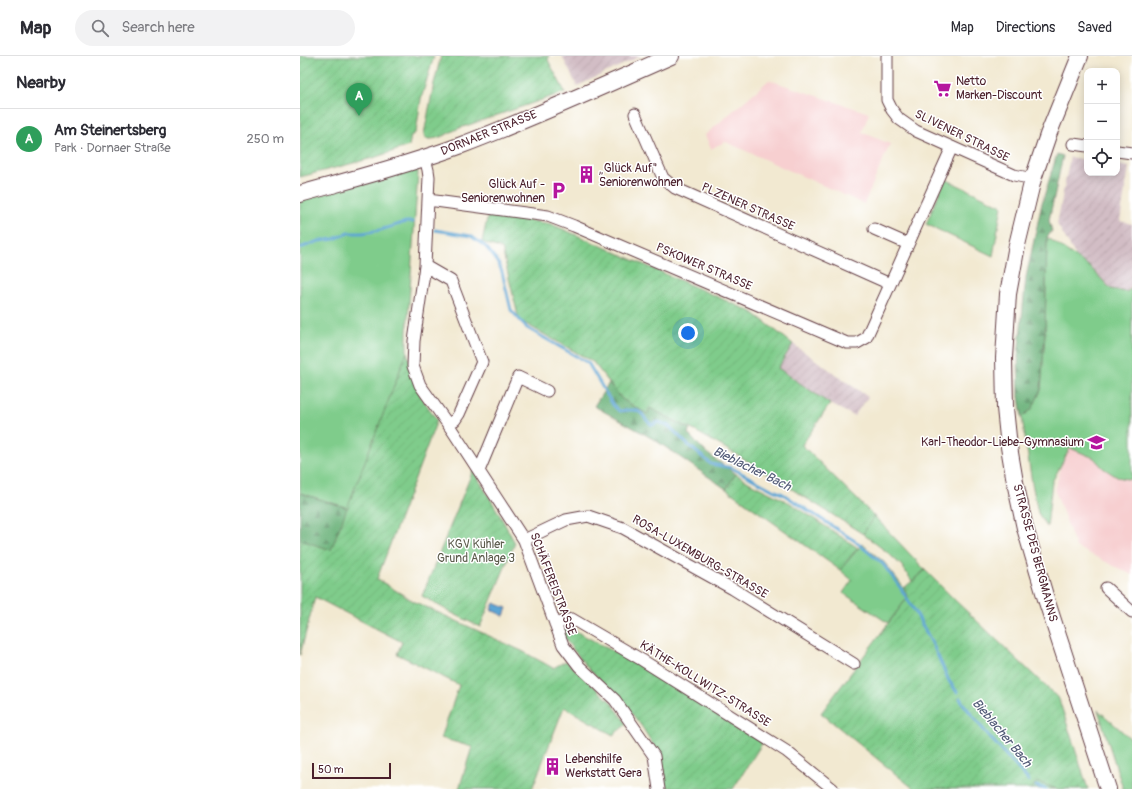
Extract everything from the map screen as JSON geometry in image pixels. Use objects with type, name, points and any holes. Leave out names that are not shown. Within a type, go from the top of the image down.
[{"type":"main road","name":"DORNAER STRASSE","points":[[300,194],[425,158],[460,146],[671,56]]},
{"type":"main road","name":"STRASSE DES BERGMANNS","points":[[1080,56],[1048,135],[1026,177],[1017,245],[1008,294],[1004,358],[1005,408],[1009,447],[1025,528],[1046,599],[1108,789]]},
{"type":"street","name":"SLIVENER STRASSE","points":[[887,56],[887,100],[899,119],[916,131],[1014,175],[1026,177]]},
{"type":"street","name":"PLZENER STRASSE","points":[[635,114],[663,178],[675,188],[890,284]]},
{"type":"street","points":[[1073,144],[1084,146]]},
{"type":"street","name":"PSKOWER STRASSE","points":[[428,200],[548,216],[848,343],[857,344],[866,338],[952,147]]},
{"type":"street","points":[[1120,151],[1132,153]]},
{"type":"street","name":"SCHÄFEREISTRASSE","points":[[425,158],[429,177],[425,266],[414,341],[413,366],[420,385],[448,424],[524,540],[563,645],[579,666],[615,700],[654,756],[659,789]]},
{"type":"street","points":[[874,229],[908,244]]},
{"type":"street","points":[[425,266],[451,281],[482,362],[459,414],[455,420],[448,424]]},
{"type":"street","points":[[479,471],[518,377],[547,391]]},
{"type":"street","name":"ROSA-LUXEMBURG-STRASSE","points":[[524,540],[566,520],[588,516],[624,528],[733,589],[854,664]]},
{"type":"street","points":[[1106,588],[1132,612]]},
{"type":"street","name":"KÄTHE-KOLLWITZ-STRASSE","points":[[555,624],[572,620],[642,660],[786,751],[833,789]]},
{"type":"shaded area","points":[[562,56],[641,56],[577,86]]},
{"type":"shaded area","points":[[769,80],[869,113],[862,132],[890,144],[864,204],[726,142],[711,149],[705,135]]},
{"type":"shaded area","points":[[1070,157],[1084,159],[1084,176],[1120,176],[1120,166],[1129,167],[1120,221],[1132,224],[1132,284],[1126,292],[1111,289],[1090,267],[1077,258],[1057,224]]},
{"type":"shaded area","name":"Karl-Theodor-Liebe-Gymnasium","points":[[1090,267],[1111,289],[1126,292],[1132,284],[1132,575],[1076,547],[1055,491],[1061,466]]},
{"type":"shaded area","points":[[793,344],[868,397],[854,416],[830,404],[778,368]]},
{"type":"green space","points":[[300,56],[434,56],[421,99],[416,132],[411,136],[409,146],[373,158],[300,177]]},
{"type":"green space","points":[[441,56],[549,56],[548,60],[565,92],[457,129],[438,138],[426,139],[424,134]]},
{"type":"green space","points":[[1057,154],[1063,156],[1049,220],[1052,231],[1047,237],[1045,333],[1041,390],[1032,409],[1022,417],[1019,397],[1018,356],[1026,277],[1042,203]]},
{"type":"green space","points":[[416,166],[418,173],[407,332],[407,352],[348,508],[300,493],[300,201]]},
{"type":"green space","points":[[945,179],[1002,206],[993,256],[926,224]]},
{"type":"green space","points":[[488,214],[551,224],[752,312],[793,344],[778,368],[830,404],[802,445],[874,516],[863,534],[749,462],[697,432],[650,408],[647,414],[622,399],[593,362],[519,320],[502,249],[482,242]]},
{"type":"green space","points":[[1047,237],[1090,267],[1111,289],[1126,292],[1132,288],[1132,480],[1117,477],[1103,468],[1094,458],[1070,448],[1052,482],[1047,527],[1038,513],[1022,417],[1032,409],[1041,390],[1045,333]]},
{"type":"green space","points":[[407,352],[420,395],[437,420],[377,579],[413,601],[522,651],[553,668],[566,661],[611,702],[627,724],[613,735],[564,707],[532,789],[459,789],[472,747],[441,738],[459,685],[397,654],[402,642],[315,597],[300,655],[300,540],[331,550]]},
{"type":"green space","points":[[609,383],[622,399],[647,414],[650,408],[690,429],[688,434],[708,454],[736,474],[726,489],[655,440],[594,406]]},
{"type":"green space","name":"KGV Kühler Grund Anlage 3","points":[[473,470],[515,543],[480,627],[422,596]]},
{"type":"green space","points":[[736,474],[750,483],[792,504],[858,548],[840,570],[726,489]]},
{"type":"green space","points":[[300,493],[348,508],[331,551],[300,540]]},
{"type":"green space","points":[[874,516],[925,570],[912,581],[902,566],[863,534]]},
{"type":"green space","points":[[862,544],[884,562],[904,588],[908,597],[888,623],[843,593],[852,580],[840,570]]},
{"type":"green space","points":[[925,570],[1059,699],[1088,789],[1057,789],[1037,782],[1031,789],[914,789],[821,713],[908,597],[904,588]]},
{"type":"green space","points":[[568,627],[646,669],[763,742],[733,789],[682,789],[663,787],[659,754],[642,727],[624,703],[587,667],[564,638],[563,630]]},
{"type":"green space","points":[[1098,710],[1132,740],[1132,789],[1123,789]]},
{"type":"green space","points":[[1037,782],[1057,789],[1031,789]]},
{"type":"water","points":[[494,603],[507,608],[504,616],[491,610]]},
{"type":"waterway","name":"Bieblacher Bach","points":[[300,248],[319,241],[334,239],[348,233],[363,233],[380,230],[406,222],[413,222]]},
{"type":"waterway","name":"Bieblacher Bach","points":[[435,230],[471,236],[486,247],[498,262],[502,272],[511,310],[527,328],[588,363],[613,405],[619,411],[638,411],[652,425],[659,422],[669,426],[686,443],[711,464],[732,468],[783,494],[855,541],[883,564],[900,587],[916,613],[933,645],[949,681],[957,692]]},
{"type":"waterway","name":"Bieblacher Bach","points":[[960,698],[987,734],[1029,781]]},
{"type":"waterway","name":"Bieblacher Bach","points":[[1036,786],[1046,789]]},
{"type":"place","name":"Netto Marken-Discount","points":[[943,88]]},
{"type":"place","name":"Am Steinertsberg","points":[[359,116]]},
{"type":"place","name":"„Glück Auf\" Seniorenwohnen","points":[[586,175]]},
{"type":"place","name":"Glück Auf - Seniorenwohnen","points":[[558,191]]},
{"type":"place","name":"Karl-Theodor-Liebe-Gymnasium","points":[[1097,442]]},
{"type":"place","name":"Lebenshilfe Werkstatt Gera","points":[[552,766]]}]
